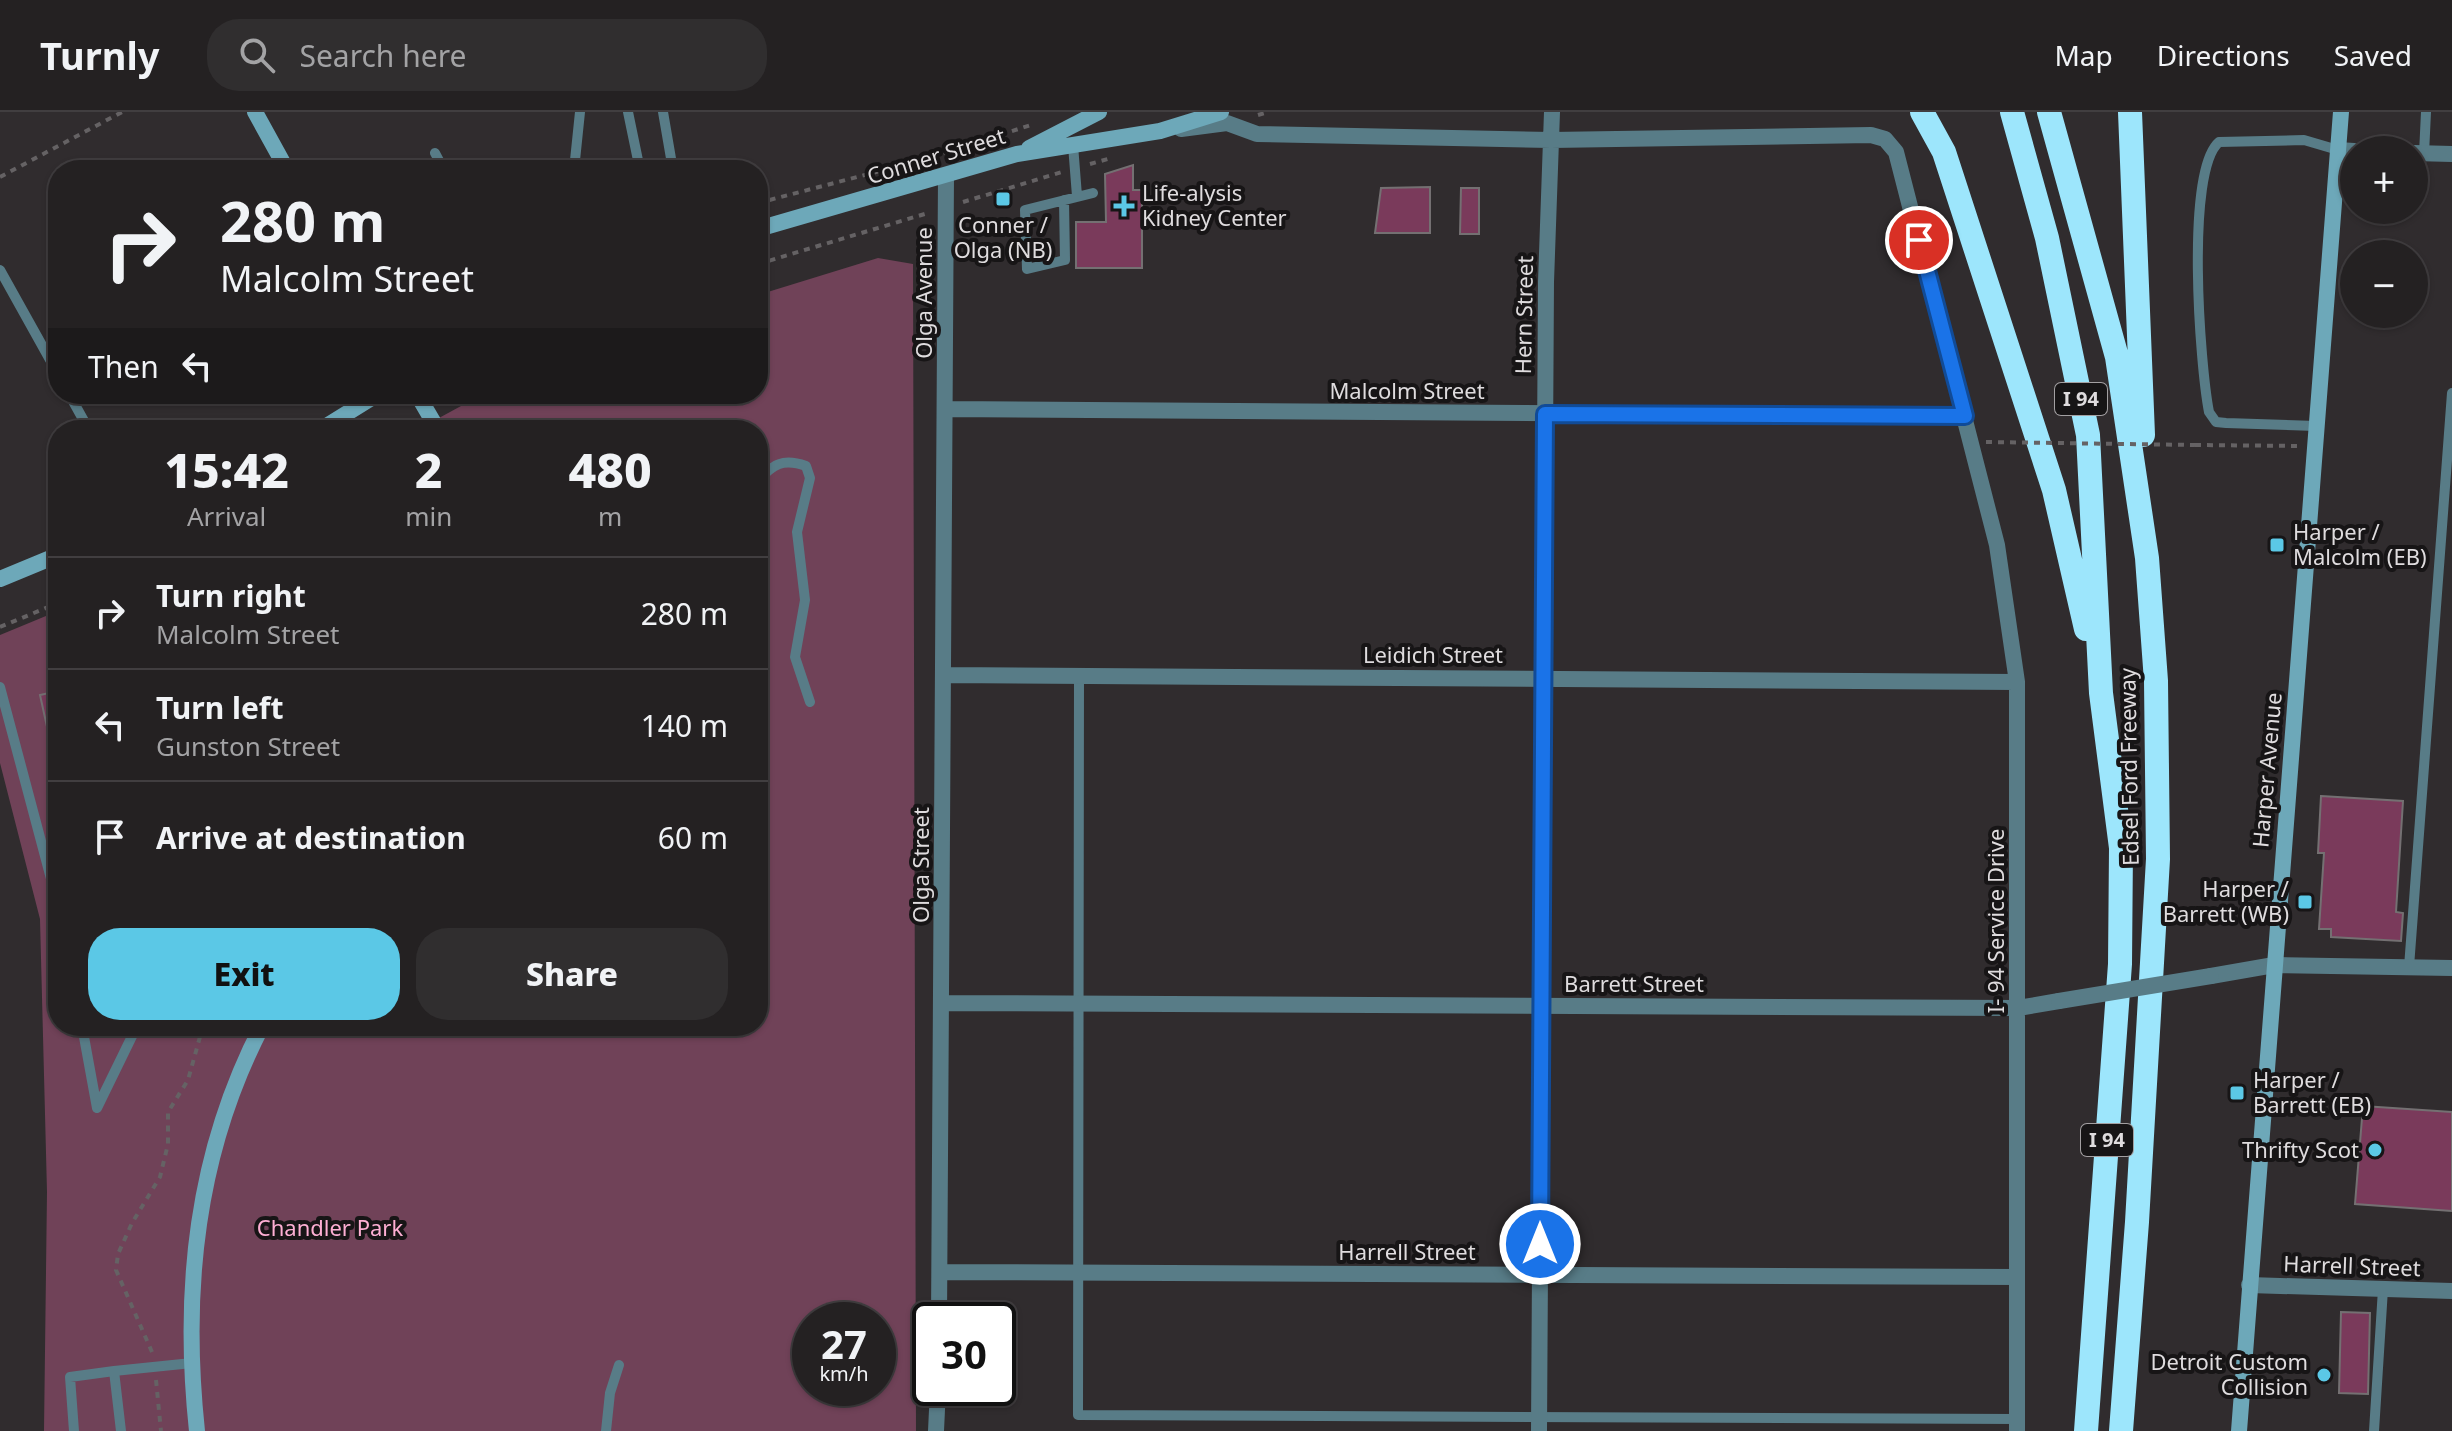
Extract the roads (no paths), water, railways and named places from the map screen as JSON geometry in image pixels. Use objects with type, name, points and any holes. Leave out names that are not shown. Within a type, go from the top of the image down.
[{"type":"highway","points":[[1922,112],[1944,152],[2054,490],[2101,693]]},
{"type":"highway","name":"Edsel Ford Freeway","points":[[2012,112],[2047,238],[2088,435],[2101,693],[2121,848],[2120,964],[2086,1431]]},
{"type":"highway","name":"Edsel Ford Freeway","points":[[2049,112],[2117,357],[2147,558],[2156,681],[2158,859],[2138,1206],[2121,1431]]},
{"type":"highway","points":[[2130,112],[2147,558]]},
{"type":"main road","points":[[255,112],[281,160]]},
{"type":"main road","points":[[1017,154],[1099,112]]},
{"type":"main road","name":"Harper Avenue","points":[[2341,112],[2344,136]]},
{"type":"main road","name":"Conner Street","points":[[768,226],[1017,154],[1224,118]]},
{"type":"main road","name":"Harper Avenue","points":[[2239,1431],[2316,426],[2340,205]]},
{"type":"main road","points":[[336,420],[362,404]]},
{"type":"main road","points":[[0,579],[48,559]]},
{"type":"main road","points":[[197,1431],[191,1282],[204,1190],[233,1086],[257,1036]]},
{"type":"street","name":"Hern Street","points":[[1539,1423],[1545,414],[1552,112]]},
{"type":"street","name":"I- 94 Service Drive","points":[[1224,118],[1257,134],[1551,140],[1871,135],[1885,139],[1896,152],[1997,545],[2017,682],[2017,1425]]},
{"type":"street","points":[[2428,154],[2452,154]]},
{"type":"street","name":"Olga Avenue","points":[[945,409],[946,176]]},
{"type":"street","name":"Malcolm Street","points":[[945,409],[1965,416]]},
{"type":"street","name":"Olga Street","points":[[939,1302],[945,409]]},
{"type":"street","name":"Leidich Street","points":[[944,675],[2017,682]]},
{"type":"street","name":"Barrett Street","points":[[942,1003],[2018,1008],[2274,965],[2452,968]]},
{"type":"street","name":"Harrell Street","points":[[940,1272],[2017,1277]]},
{"type":"street","name":"Harrell Street","points":[[2249,1285],[2452,1291]]},
{"type":"street","points":[[936,1431],[937,1406]]},
{"type":"lane","points":[[575,160],[580,112]]},
{"type":"lane","points":[[628,112],[638,160]]},
{"type":"lane","points":[[663,112],[671,160]]},
{"type":"lane","points":[[2422,136],[2426,112]]},
{"type":"lane","points":[[2316,426],[2216,422],[2209,412],[2197,277],[2206,160],[2219,142],[2304,140],[2340,149]]},
{"type":"lane","points":[[1073,145],[1077,196]]},
{"type":"lane","points":[[435,153],[439,160]]},
{"type":"lane","points":[[1064,200],[1065,260],[1027,269],[1025,210],[1077,196],[1093,193]]},
{"type":"lane","points":[[0,270],[48,356]]},
{"type":"lane","points":[[2409,967],[2452,393]]},
{"type":"lane","points":[[768,470],[782,461],[806,466],[810,478],[797,532],[805,600],[795,657],[810,702]]},
{"type":"lane","points":[[1079,676],[1078,1415],[1539,1423],[2017,1425]]},
{"type":"lane","points":[[0,687],[48,867]]},
{"type":"lane","points":[[84,1036],[97,1108],[132,1036]]},
{"type":"lane","points":[[2374,1431],[2383,1289]]},
{"type":"lane","points":[[74,1431],[70,1377],[192,1363]]},
{"type":"lane","points":[[606,1431],[610,1393],[619,1365]]},
{"type":"lane","points":[[114,1371],[121,1431]]},
{"type":"place","name":"Conner / Olga (NB)","points":[[1003,199]]},
{"type":"place","name":"Life-alysis Kidney Center","points":[[1124,206]]},
{"type":"place","name":"Harper / Malcolm (EB)","points":[[2277,545]]},
{"type":"place","name":"Harper / Barrett (WB)","points":[[2305,902]]},
{"type":"place","name":"Harper / Barrett (EB)","points":[[2237,1093]]},
{"type":"place","name":"Thrifty Scot","points":[[2375,1150]]},
{"type":"place","name":"Detroit Custom Collision","points":[[2324,1375]]},
{"type":"park label","name":"Chandler Park","points":[[330,1228]]}]
